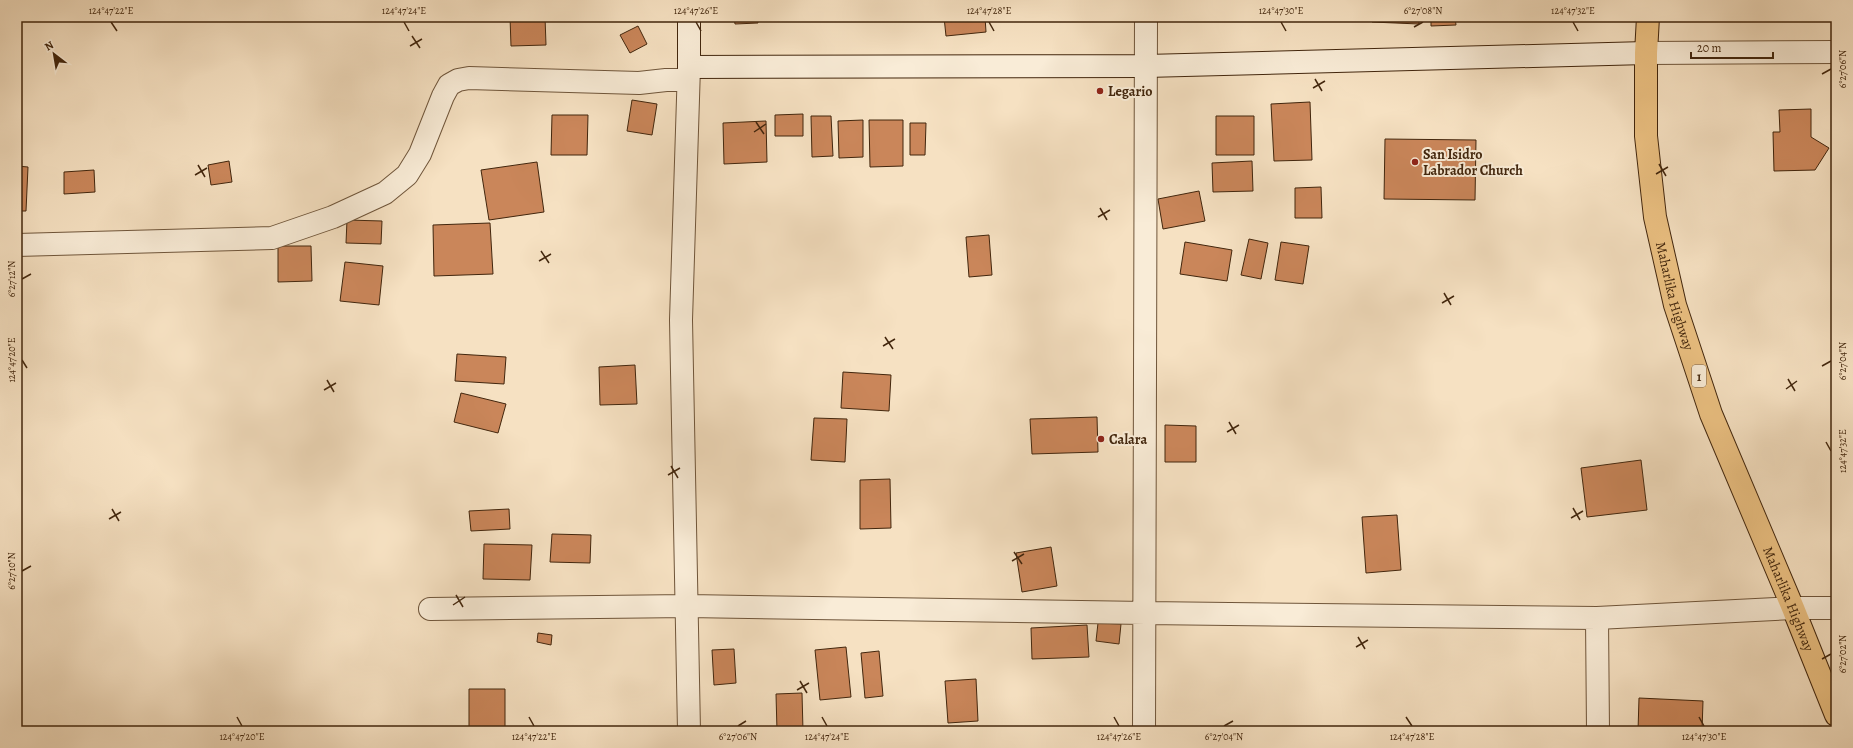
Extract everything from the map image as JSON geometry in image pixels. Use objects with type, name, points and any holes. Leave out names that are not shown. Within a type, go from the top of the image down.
[{"type":"highway","name":"Maharlika Highway","points":[[1648,17],[1646,53],[1646,136],[1655,217],[1675,305],[1711,414],[1793,608],[1836,715]]},
{"type":"street","points":[[689,17],[689,74],[681,320],[682,417],[688,606],[689,731]]},
{"type":"street","points":[[1144,731],[1146,17]]},
{"type":"street","points":[[17,246],[272,238],[333,217],[385,193],[406,174],[420,154],[442,96],[449,86],[458,80],[469,78],[639,83],[666,80],[689,74],[1146,66],[1646,53],[1836,52]]},
{"type":"street","points":[[430,609],[688,606],[1597,618],[1793,608],[1836,608]]},
{"type":"street","points":[[1597,618],[1598,731]]},
{"type":"building","points":[[510,17],[545,17],[546,45],[511,46]]},
{"type":"building","points":[[734,17],[757,17],[758,23],[735,24]]},
{"type":"building","points":[[944,17],[985,17],[986,32],[946,36]]},
{"type":"building","points":[[1372,17],[1419,17],[1419,24],[1372,22]]},
{"type":"building","points":[[1431,17],[1455,17],[1456,25],[1431,26]]},
{"type":"building","points":[[638,26],[647,44],[630,53],[620,35]]},
{"type":"building","points":[[632,100],[657,104],[652,135],[627,131]]},
{"type":"building","points":[[1310,102],[1312,160],[1274,161],[1271,104]]},
{"type":"building","points":[[1811,109],[1811,137],[1829,148],[1815,170],[1774,171],[1773,132],[1780,132],[1779,110]]},
{"type":"building","points":[[803,114],[803,136],[775,136],[775,115]]},
{"type":"building","points":[[552,115],[588,115],[587,155],[551,155]]},
{"type":"building","points":[[811,116],[831,116],[833,156],[812,157]]},
{"type":"building","points":[[1216,116],[1254,116],[1254,155],[1216,155]]},
{"type":"building","points":[[863,120],[863,157],[839,158],[838,121]]},
{"type":"building","points":[[869,120],[903,120],[903,166],[870,167]]},
{"type":"building","points":[[766,121],[767,162],[724,164],[723,123]]},
{"type":"building","points":[[910,123],[926,123],[925,155],[910,155]]},
{"type":"building","points":[[1385,139],[1476,140],[1475,200],[1384,199]]},
{"type":"building","points":[[229,161],[232,182],[211,185],[208,165]]},
{"type":"building","points":[[1252,161],[1253,191],[1213,192],[1212,163]]},
{"type":"building","points":[[537,162],[544,212],[489,220],[481,170]]},
{"type":"building","points":[[17,166],[28,167],[26,211],[17,211]]},
{"type":"building","points":[[94,170],[95,192],[64,194],[64,172]]},
{"type":"building","points":[[1321,187],[1322,218],[1295,218],[1295,188]]},
{"type":"building","points":[[1199,191],[1205,221],[1163,229],[1158,199]]},
{"type":"building","points":[[347,220],[382,221],[381,244],[346,243]]},
{"type":"building","points":[[490,223],[493,274],[434,276],[433,225]]},
{"type":"building","points":[[989,235],[992,275],[969,277],[966,237]]},
{"type":"building","points":[[1249,239],[1268,243],[1261,279],[1241,275]]},
{"type":"building","points":[[1185,242],[1232,250],[1227,281],[1180,274]]},
{"type":"building","points":[[1281,242],[1309,246],[1303,284],[1275,280]]},
{"type":"building","points":[[278,246],[311,246],[312,281],[278,282]]},
{"type":"building","points":[[345,262],[383,266],[379,305],[340,301]]},
{"type":"building","points":[[457,354],[506,357],[504,384],[455,381]]},
{"type":"building","points":[[635,365],[637,404],[600,405],[599,367]]},
{"type":"building","points":[[843,372],[891,375],[889,411],[841,408]]},
{"type":"building","points":[[461,393],[506,404],[498,433],[454,422]]},
{"type":"building","points":[[1097,417],[1098,452],[1032,454],[1030,419]]},
{"type":"building","points":[[814,418],[847,419],[845,462],[811,460]]},
{"type":"building","points":[[1165,425],[1196,426],[1196,462],[1165,462]]},
{"type":"building","points":[[1641,460],[1647,510],[1587,517],[1581,468]]},
{"type":"building","points":[[890,479],[891,528],[860,529],[860,480]]},
{"type":"building","points":[[509,509],[510,529],[471,531],[469,511]]},
{"type":"building","points":[[1397,515],[1401,570],[1366,573],[1362,517]]},
{"type":"building","points":[[552,534],[591,535],[590,563],[550,562]]},
{"type":"building","points":[[484,544],[532,545],[530,580],[483,579]]},
{"type":"building","points":[[1051,547],[1057,586],[1022,592],[1016,553]]},
{"type":"building","points":[[1098,623],[1121,624],[1119,644],[1096,641]]},
{"type":"building","points":[[1087,625],[1089,657],[1032,659],[1031,628]]},
{"type":"building","points":[[538,633],[552,635],[551,645],[537,642]]},
{"type":"building","points":[[846,647],[851,697],[820,700],[815,650]]},
{"type":"building","points":[[734,649],[736,683],[714,685],[712,650]]},
{"type":"building","points":[[879,651],[883,696],[865,698],[861,653]]},
{"type":"building","points":[[976,679],[978,721],[948,723],[945,681]]},
{"type":"building","points":[[469,689],[505,689],[505,731],[469,731]]},
{"type":"building","points":[[802,693],[803,731],[777,731],[776,694]]},
{"type":"building","points":[[1639,698],[1703,701],[1702,731],[1638,731]]},
{"type":"place","name":"Legario","points":[[1100,91]]},
{"type":"place","name":"San Isidro Labrador Church","points":[[1415,162]]},
{"type":"place","name":"Calara","points":[[1101,439]]}]
